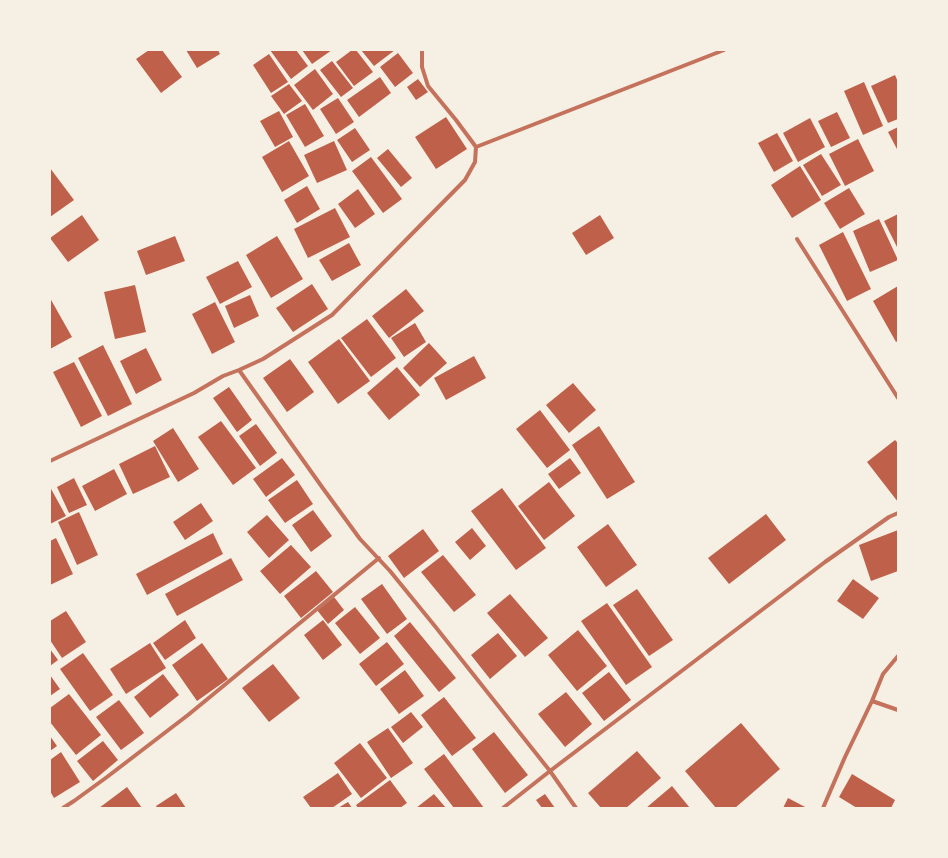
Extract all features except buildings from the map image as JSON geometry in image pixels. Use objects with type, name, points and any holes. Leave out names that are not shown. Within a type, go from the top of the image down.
[{"type":"street","points":[[50,461],[194,393],[223,376],[263,359],[332,315],[465,180],[475,162],[476,147],[428,86],[422,67],[422,50]]},
{"type":"street","points":[[476,147],[724,50]]},
{"type":"street","points":[[796,239],[898,398]]},
{"type":"street","points":[[239,370],[360,539],[379,558],[434,625],[550,771],[576,808]]},
{"type":"street","points":[[503,808],[825,562],[889,517],[898,513]]},
{"type":"street","points":[[63,808],[188,715],[379,558]]},
{"type":"street","points":[[823,808],[883,674],[898,656]]},
{"type":"street","points":[[872,701],[898,710]]}]
